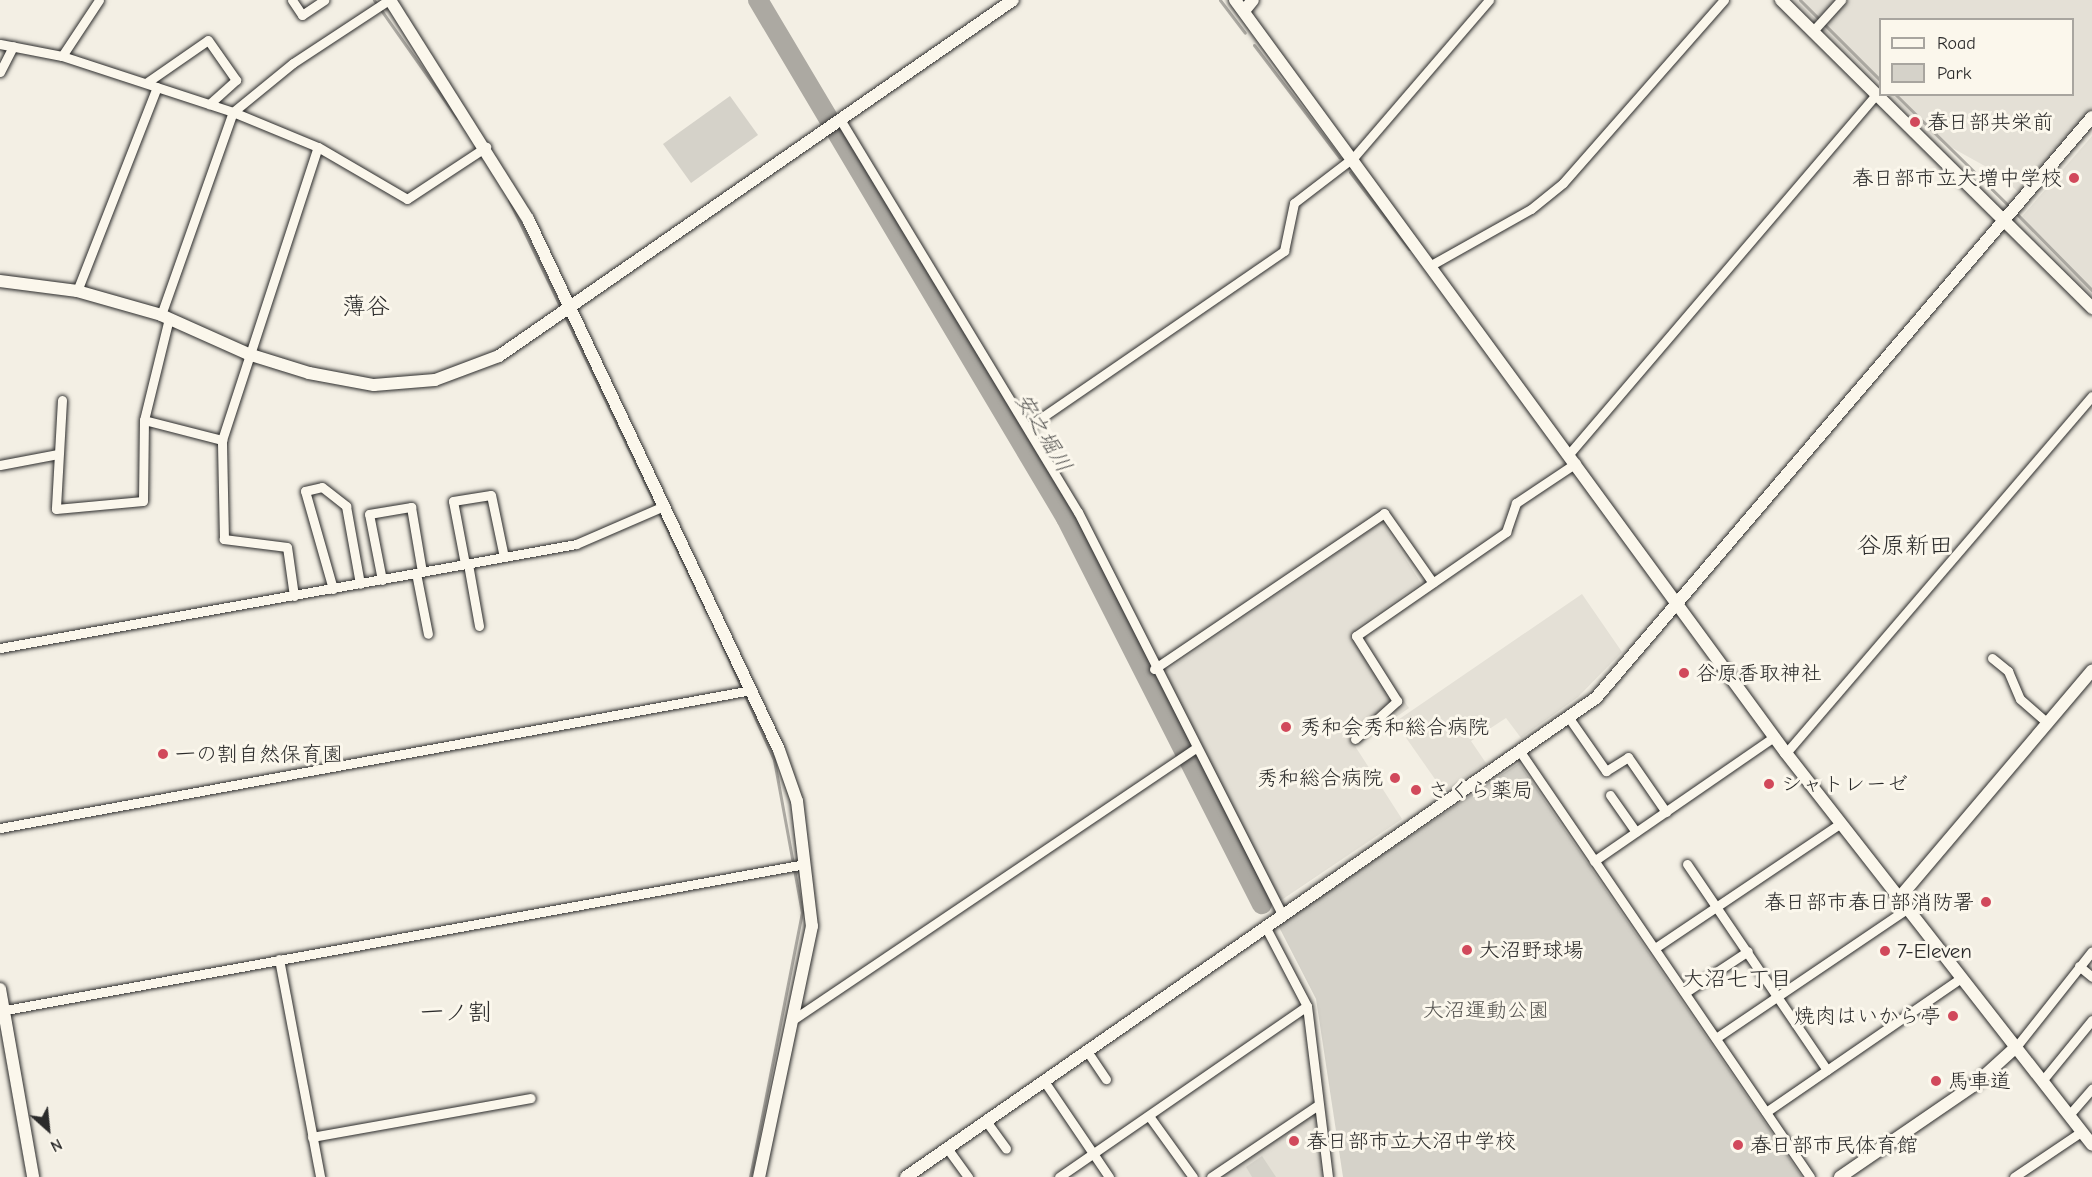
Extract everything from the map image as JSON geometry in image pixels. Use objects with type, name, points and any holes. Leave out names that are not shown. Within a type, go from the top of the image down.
[{"type":"street","points":[[62,56],[99,0]]},
{"type":"street","points":[[292,0],[302,15],[324,0]]},
{"type":"street","points":[[62,400],[56,508],[143,501],[144,420],[165,317],[233,112],[293,63],[390,0],[486,147],[528,219],[567,310],[664,506],[751,690],[797,801],[812,926],[759,1177]]},
{"type":"street","points":[[0,281],[77,291],[165,317],[248,354],[352,381],[406,384],[435,380],[499,356],[1013,0]]},
{"type":"street","points":[[1235,0],[1433,264],[1774,737],[2092,1144]]},
{"type":"street","points":[[1244,11],[1254,0]]},
{"type":"street","points":[[1028,427],[1284,251],[1294,203],[1354,158],[1489,0]]},
{"type":"street","points":[[1433,264],[1531,209],[1563,183],[1724,0]]},
{"type":"street","points":[[1355,739],[1397,701],[1356,636],[1506,532],[1516,503],[1573,459],[1877,94],[1782,0]]},
{"type":"street","points":[[1813,31],[1841,0]]},
{"type":"street","points":[[146,83],[208,40],[236,80],[209,104]]},
{"type":"street","points":[[0,44],[62,56],[233,112],[318,147],[407,199],[486,147]]},
{"type":"street","points":[[0,72],[13,46]]},
{"type":"street","points":[[77,291],[157,87]]},
{"type":"street","points":[[1879,96],[2006,218],[2092,308]]},
{"type":"street","points":[[906,1177],[1521,753],[1569,718],[1623,671],[2092,117]]},
{"type":"street","points":[[841,121],[1078,512],[1194,749],[1283,916]]},
{"type":"street","points":[[294,596],[287,548],[224,539],[222,440],[248,354],[318,147]]},
{"type":"street","points":[[1786,753],[2092,396]]},
{"type":"street","points":[[144,420],[222,440]]},
{"type":"street","points":[[0,465],[58,454]]},
{"type":"street","points":[[333,589],[305,491],[322,488],[346,506],[360,584]]},
{"type":"street","points":[[479,626],[453,501],[491,495],[504,557]]},
{"type":"street","points":[[0,648],[576,544],[664,506]]},
{"type":"street","points":[[382,580],[369,514],[411,507],[428,634]]},
{"type":"street","points":[[1154,669],[1384,513],[1432,583]]},
{"type":"street","points":[[1992,657],[2008,671],[2020,699],[2048,723]]},
{"type":"street","points":[[1716,1038],[1779,996],[1904,902],[2092,671]]},
{"type":"street","points":[[0,828],[751,690]]},
{"type":"street","points":[[1569,718],[1606,771],[1628,757],[1666,812]]},
{"type":"street","points":[[1594,861],[1774,737]]},
{"type":"street","points":[[794,1019],[1194,749]]},
{"type":"street","points":[[1521,753],[1810,1177]]},
{"type":"street","points":[[1610,795],[1636,832]]},
{"type":"street","points":[[1655,948],[1841,822]]},
{"type":"street","points":[[2,1011],[805,864]]},
{"type":"street","points":[[1687,864],[1779,996],[1827,1070]]},
{"type":"street","points":[[1266,928],[1307,1006],[1328,1177]]},
{"type":"street","points":[[1686,992],[1748,951]]},
{"type":"street","points":[[1840,1177],[1973,1086],[2016,1047],[2092,951]]},
{"type":"street","points":[[279,959],[320,1177]]},
{"type":"street","points":[[2079,966],[2092,977]]},
{"type":"street","points":[[1766,1112],[1961,978]]},
{"type":"street","points":[[0,989],[2,1011],[33,1177]]},
{"type":"street","points":[[1059,1177],[1307,1006]]},
{"type":"street","points":[[2042,1081],[2092,1020]]},
{"type":"street","points":[[1087,1051],[1106,1079]]},
{"type":"street","points":[[1044,1081],[1109,1177]]},
{"type":"street","points":[[2069,1115],[2092,1089]]},
{"type":"street","points":[[312,1137],[531,1098]]},
{"type":"street","points":[[1211,1177],[1318,1105]]},
{"type":"street","points":[[1149,1116],[1193,1177]]},
{"type":"street","points":[[986,1120],[1006,1149]]},
{"type":"street","points":[[2014,1177],[2081,1132]]},
{"type":"street","points":[[947,1148],[968,1177]]},
{"type":"shaded area","points":[[1794,0],[2092,0],[2092,109],[2019,193],[2001,175],[1938,140],[1892,96],[2074,96],[2074,18],[1879,18],[1879,83]]},
{"type":"shaded area","name":"春日部市立大増中学校","points":[[2092,136],[2092,296],[2019,220]]},
{"type":"shaded area","name":"秀和会秀和総合病院","points":[[1382,522],[1421,583],[1354,629],[1409,708],[1355,746],[1402,819],[1280,901],[1162,674]]},
{"type":"shaded area","points":[[1582,594],[1622,652],[1578,697],[1521,738],[1506,718],[1471,741],[1486,763],[1444,792],[1395,722]]},
{"type":"shaded area","name":"春日部市立大沼中学校","points":[[1318,1105],[1326,1177],[1215,1177]]},
{"type":"green space","points":[[730,96],[758,135],[691,183],[663,144]]},
{"type":"green space","name":"大沼運動公園","points":[[1519,763],[1802,1177],[1343,1177],[1316,999],[1278,925]]},
{"type":"green space","points":[[1262,1156],[1276,1177],[1252,1177],[1246,1167]]},
{"type":"waterway","points":[[374,0],[457,118]]},
{"type":"waterway","name":"安之堀川","points":[[758,0],[1066,518],[1262,904]]},
{"type":"waterway","points":[[1220,0],[1245,33]]},
{"type":"waterway","points":[[1800,0],[1879,79]]},
{"type":"waterway","points":[[1254,45],[1339,157]]},
{"type":"waterway","points":[[1897,96],[2011,208]]},
{"type":"waterway","points":[[1350,172],[1409,249]]},
{"type":"waterway","points":[[509,200],[562,310]]},
{"type":"waterway","points":[[2015,212],[2092,290]]},
{"type":"waterway","points":[[565,316],[707,613]]},
{"type":"waterway","points":[[713,624],[774,760],[802,912],[750,1177]]},
{"type":"place","name":"春日部共栄前","points":[[1915,122]]},
{"type":"place","name":"春日部市立大増中学校","points":[[2074,178]]},
{"type":"place","name":"谷原香取神社","points":[[1684,673]]},
{"type":"place","name":"秀和会秀和総合病院","points":[[1286,727]]},
{"type":"place","name":"一の割自然保育園","points":[[163,754]]},
{"type":"place","name":"秀和総合病院","points":[[1395,778]]},
{"type":"place","name":"シャトレーゼ","points":[[1769,784]]},
{"type":"place","name":"さくら薬局","points":[[1416,790]]},
{"type":"place","name":"春日部市春日部消防署","points":[[1986,902]]},
{"type":"place","name":"大沼野球場","points":[[1467,950]]},
{"type":"place","name":"7-Eleven","points":[[1885,951]]},
{"type":"place","name":"焼肉はいから亭","points":[[1953,1016]]},
{"type":"place","name":"馬車道","points":[[1936,1081]]},
{"type":"place","name":"春日部市立大沼中学校","points":[[1294,1141]]},
{"type":"place","name":"春日部市民体育館","points":[[1738,1145]]},
{"type":"district","name":"薄谷","points":[[366,307]]},
{"type":"district","name":"谷原新田","points":[[1905,546]]},
{"type":"district","name":"大沼七丁目","points":[[1737,980]]},
{"type":"district","name":"一ノ割","points":[[456,1013]]}]
